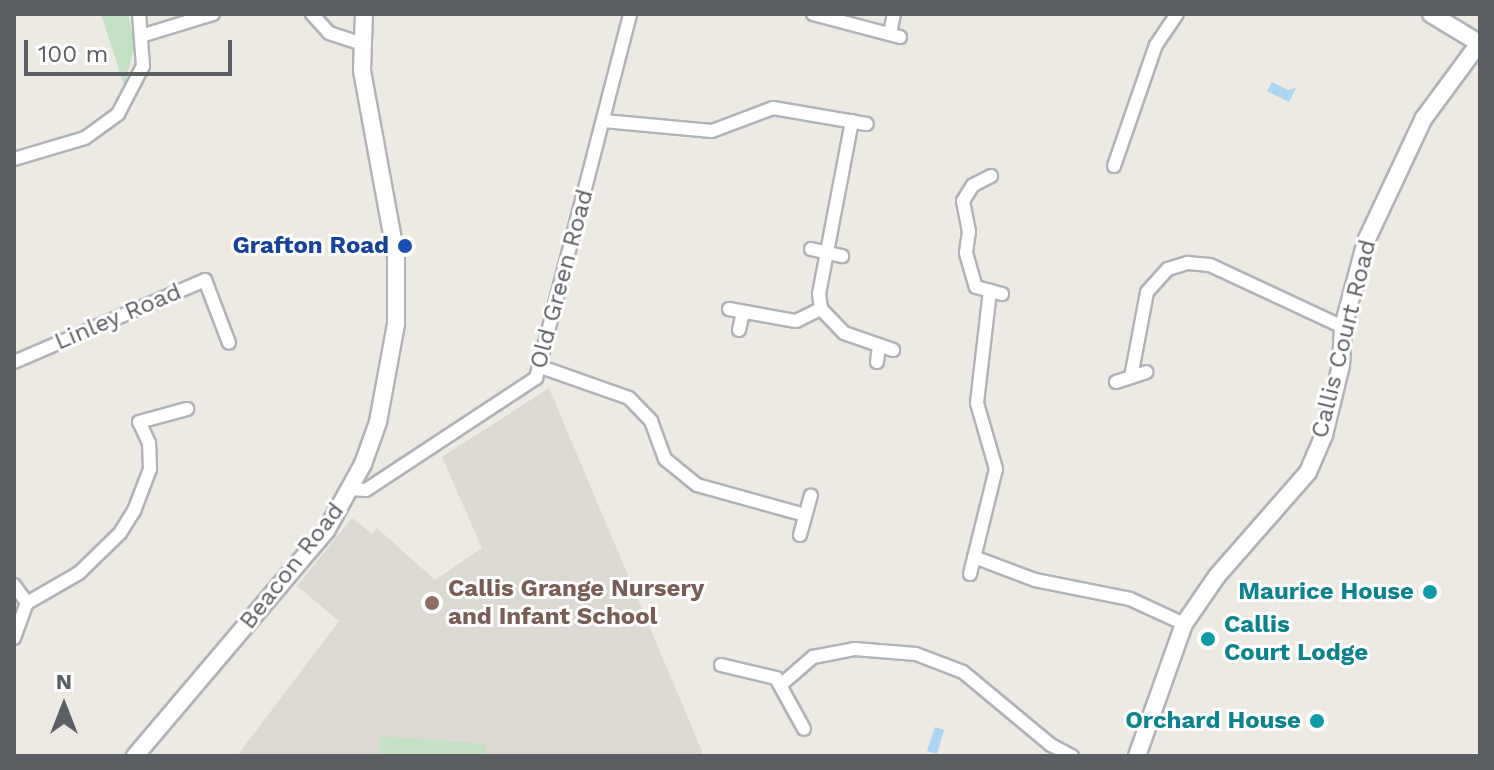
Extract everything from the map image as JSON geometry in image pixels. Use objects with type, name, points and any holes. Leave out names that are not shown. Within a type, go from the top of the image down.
[{"type":"street","points":[[144,35],[213,14]]},
{"type":"street","points":[[312,14],[329,33],[360,43]]},
{"type":"street","name":"Beacon Road","points":[[135,756],[326,531],[351,489],[378,422],[397,291],[392,221],[360,43],[364,14]]},
{"type":"street","name":"Old Green Road","points":[[351,489],[366,490],[406,466],[526,387],[541,367],[630,14]]},
{"type":"street","points":[[813,14],[895,35],[894,14]]},
{"type":"street","points":[[1114,166],[1156,45],[1177,14]]},
{"type":"street","points":[[1431,14],[1480,42]]},
{"type":"street","points":[[14,159],[85,138],[108,123],[139,79],[144,35],[140,15]]},
{"type":"street","name":"Callis Court Road","points":[[1137,756],[1184,624],[1236,553],[1308,472],[1324,435],[1341,365],[1343,327],[1366,241],[1424,118],[1480,42]]},
{"type":"street","points":[[604,121],[712,131],[773,108],[867,124]]},
{"type":"street","points":[[852,121],[827,253],[821,309],[844,333],[893,350]]},
{"type":"street","points":[[970,574],[996,469],[977,403],[996,292],[976,287],[966,253],[969,231],[963,201],[973,185],[991,176]]},
{"type":"street","points":[[811,249],[842,256]]},
{"type":"street","points":[[1131,377],[1147,292],[1168,269],[1188,263],[1210,265],[1343,327]]},
{"type":"street","name":"Linley Road","points":[[14,362],[205,280],[229,343]]},
{"type":"street","points":[[729,309],[796,321],[821,309]]},
{"type":"street","points":[[739,330],[743,313]]},
{"type":"street","points":[[877,362],[879,346]]},
{"type":"street","points":[[541,367],[629,398],[651,421],[665,459],[697,485],[805,515]]},
{"type":"street","points":[[1116,382],[1146,372]]},
{"type":"street","points":[[14,638],[27,603],[79,573],[120,533],[150,469],[149,443],[139,422],[187,409]]},
{"type":"street","points":[[800,535],[811,495]]},
{"type":"street","points":[[974,557],[1035,580],[1130,599],[1184,624]]},
{"type":"street","points":[[14,585],[27,603]]},
{"type":"street","points":[[783,683],[813,657],[855,649],[916,654],[963,672],[1051,745],[1072,756]]},
{"type":"street","points":[[730,671],[783,683]]},
{"type":"street","points":[[783,683],[805,728]]},
{"type":"shaded area","name":"Callis Grange Nursery and Infant School","points":[[549,388],[704,756],[237,756],[339,621],[297,586],[352,518],[372,534],[377,528],[435,580],[482,548],[442,457]]},
{"type":"green space","points":[[101,14],[128,14],[135,46],[124,85]]},
{"type":"green space","points":[[381,736],[485,744],[485,756],[380,756]]},
{"type":"water","points":[[1272,82],[1288,90],[1296,88],[1289,102],[1267,91]]},
{"type":"water","points":[[935,727],[944,730],[937,754],[927,751]]},
{"type":"place","name":"Grafton Road","points":[[405,246]]},
{"type":"place","name":"Maurice House","points":[[1430,592]]},
{"type":"place","name":"Callis Grange Nursery and Infant School","points":[[432,603]]},
{"type":"place","name":"Callis Court Lodge","points":[[1208,639]]},
{"type":"place","name":"Orchard House","points":[[1317,721]]}]
